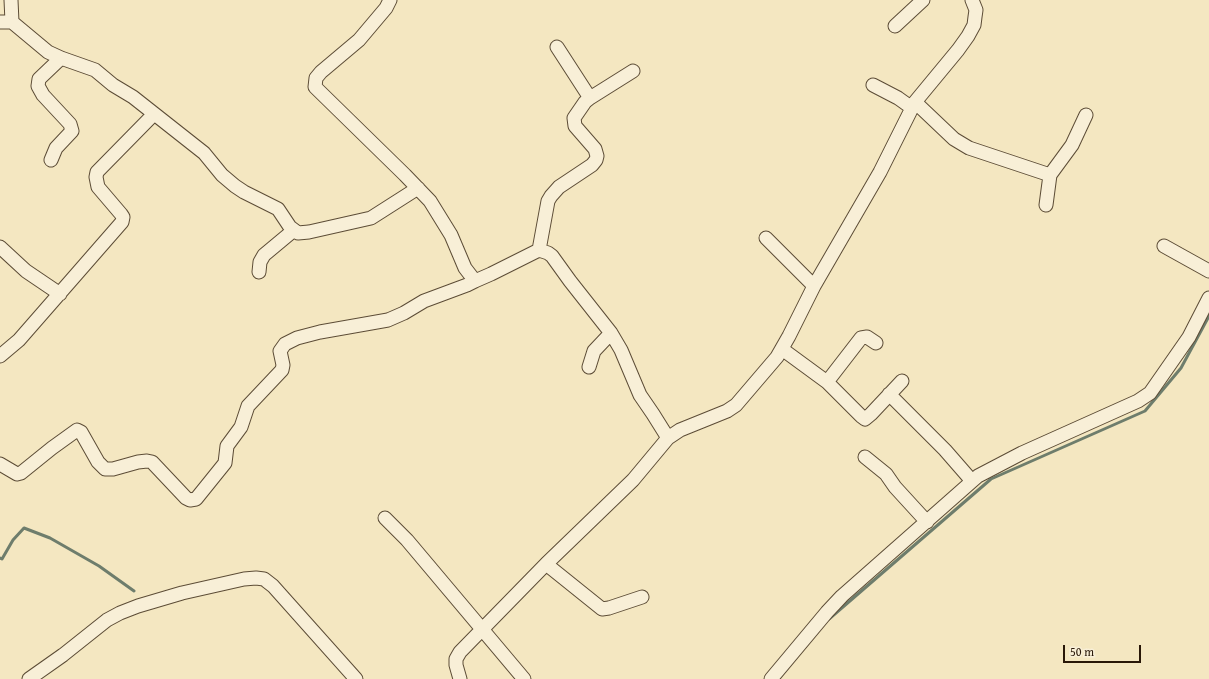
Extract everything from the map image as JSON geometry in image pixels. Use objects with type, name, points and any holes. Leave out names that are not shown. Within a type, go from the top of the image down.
[{"type":"street","points":[[11,0],[6,22],[48,52],[95,70],[113,85],[133,97],[204,153],[222,175],[235,186],[278,209],[290,227],[298,233],[309,232],[371,218],[418,188]]},
{"type":"street","points":[[390,0],[386,8],[359,40],[321,72],[316,78],[315,87],[418,188],[430,202],[451,235],[465,268],[475,281]]},
{"type":"street","points":[[895,26],[923,0]]},
{"type":"street","points":[[460,679],[456,659],[460,652],[546,564],[633,480],[668,438],[680,430],[727,411],[736,405],[763,375],[782,349],[814,286],[865,200],[913,105],[968,36],[974,25],[976,10],[972,0]]},
{"type":"street","points":[[557,47],[590,98]]},
{"type":"street","points":[[51,160],[56,148],[72,131],[70,124],[43,95],[38,86],[39,79],[61,58]]},
{"type":"street","points":[[539,250],[550,196],[559,187],[592,165],[596,160],[597,156],[595,149],[575,126],[574,118],[576,113],[590,98],[633,71]]},
{"type":"street","points":[[873,85],[913,105],[954,139],[970,148],[1050,175]]},
{"type":"street","points":[[0,356],[18,340],[60,294],[122,222],[123,217],[121,214],[98,186],[96,181],[97,172],[154,114]]},
{"type":"street","points":[[1046,205],[1050,175],[1072,145],[1086,115]]},
{"type":"street","points":[[259,272],[260,262],[264,255],[294,230]]},
{"type":"street","points":[[766,238],[814,286]]},
{"type":"street","points":[[1164,246],[1209,271]]},
{"type":"street","points":[[0,247],[26,271],[60,294]]},
{"type":"street","points":[[0,464],[17,474],[21,473],[77,430],[81,432],[98,462],[105,469],[113,469],[138,462],[152,462],[186,498],[196,499],[225,463],[227,446],[241,427],[248,406],[282,370],[283,365],[280,351],[285,344],[297,338],[320,332],[388,320],[404,313],[424,301],[467,285],[539,250],[552,256],[611,333],[621,350],[640,395],[668,438]]},
{"type":"street","points":[[771,679],[835,603],[972,481],[987,471],[1022,453],[1144,398],[1155,387],[1193,331],[1209,298]]},
{"type":"street","points":[[589,367],[594,351],[611,333]]},
{"type":"street","points":[[826,382],[861,338],[867,337],[876,343]]},
{"type":"street","points":[[782,349],[826,382],[861,416],[865,418],[872,414],[902,381]]},
{"type":"street","points":[[889,394],[945,450],[972,481]]},
{"type":"street","points":[[865,457],[886,474],[894,487],[926,522]]},
{"type":"street","points":[[386,518],[407,540],[524,679]]},
{"type":"street","points":[[546,564],[602,609],[642,597]]},
{"type":"street","points":[[29,679],[63,655],[107,620],[120,613],[182,593],[244,579],[256,578],[264,579],[273,586],[356,679]]},
{"type":"waterway","points":[[829,619],[991,479],[1145,411],[1181,368],[1209,316]]},
{"type":"waterway","points":[[0,558],[2,559],[13,540],[24,528],[50,538],[99,566],[134,591]]}]
